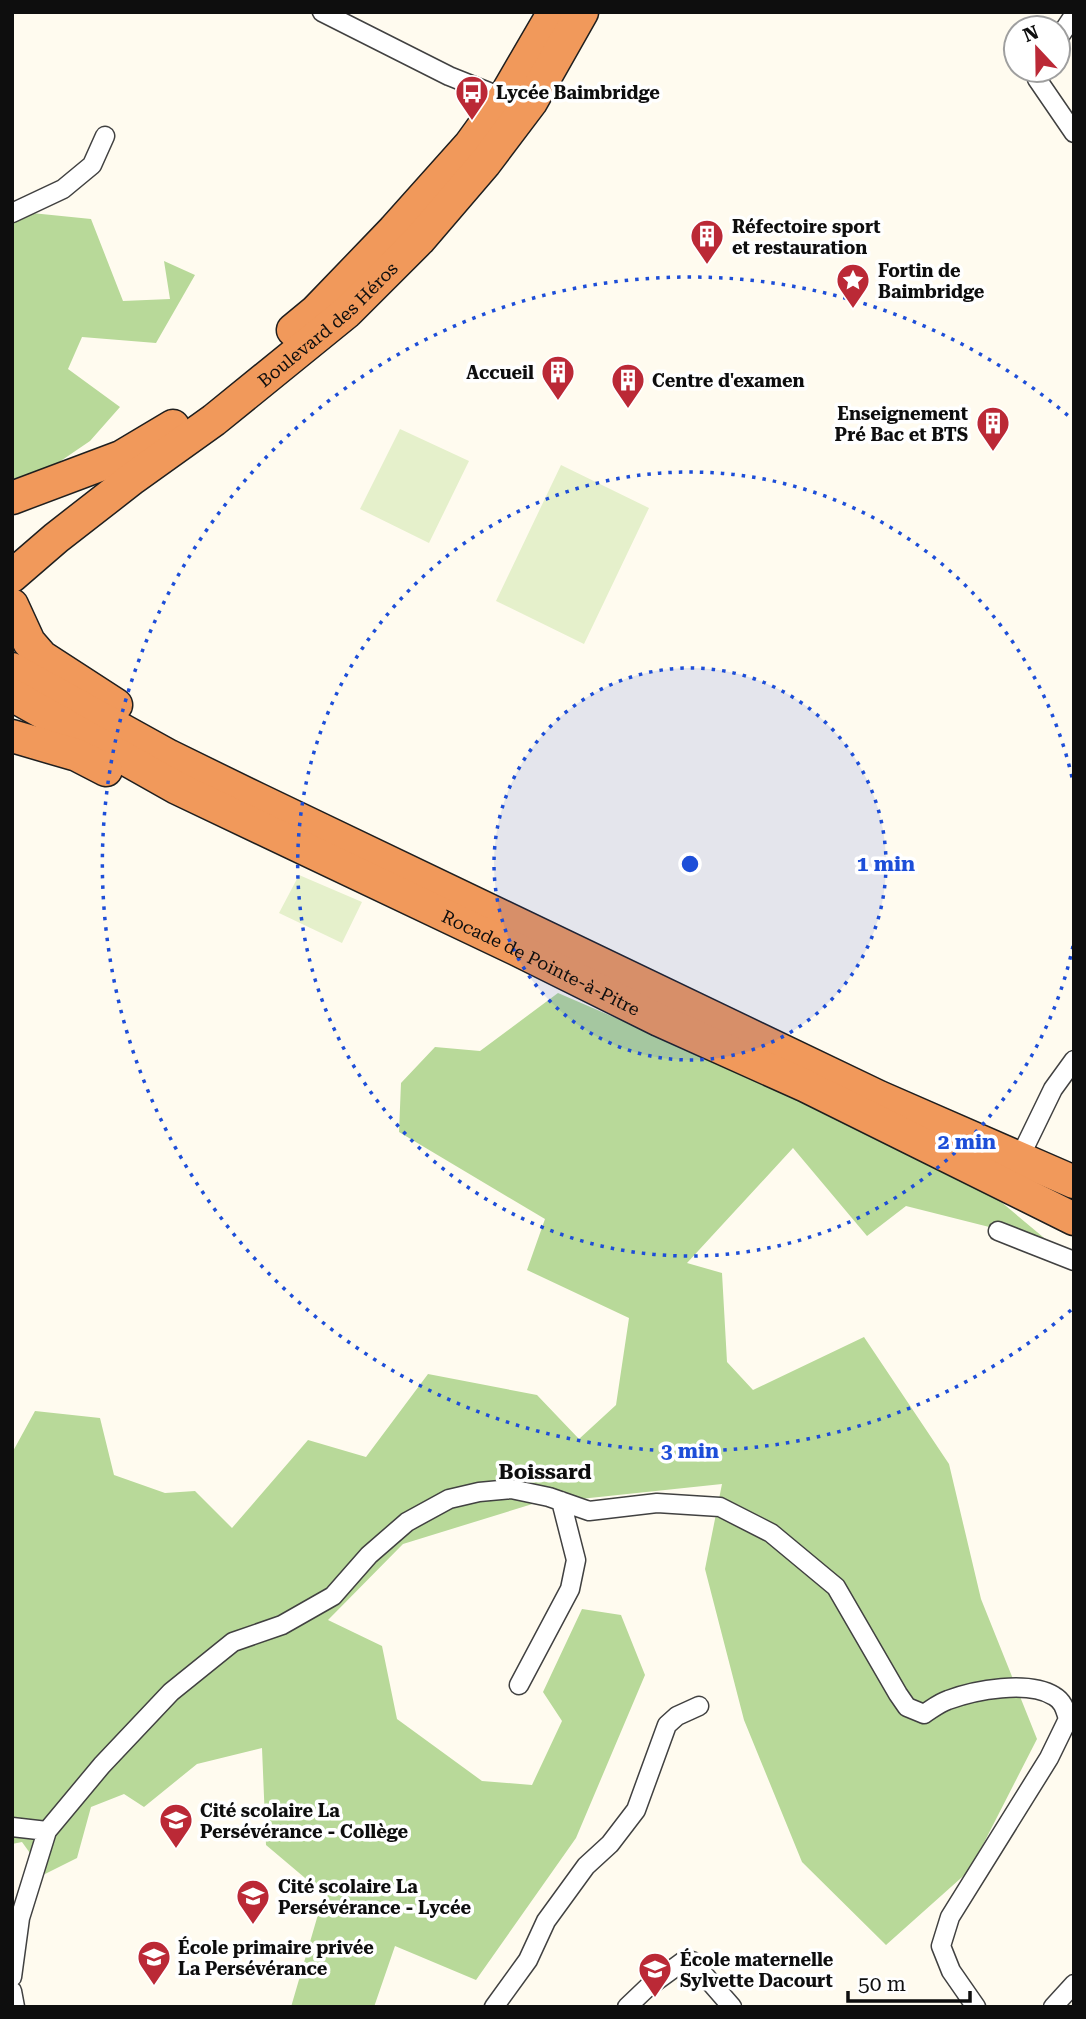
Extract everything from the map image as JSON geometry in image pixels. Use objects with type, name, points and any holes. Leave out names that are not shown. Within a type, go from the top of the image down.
[{"type":"highway","name":"Boulevard des Héros","points":[[12,498],[121,457],[170,429],[316,311],[470,145],[504,98],[554,12]]},
{"type":"highway","name":"Boulevard des Héros","points":[[12,576],[56,538],[214,420],[347,312],[419,240],[485,163],[531,102],[582,12]]},
{"type":"highway","points":[[12,605],[29,642],[41,657],[179,744],[252,811]]},
{"type":"highway","name":"Rocade de Pointe-à-Pitre","points":[[12,669],[169,756],[252,811],[516,949],[659,1020],[806,1086],[1074,1219]]},
{"type":"highway","name":"Rocade de Pointe-à-Pitre","points":[[12,695],[177,788],[252,811],[879,1097],[1074,1182]]},
{"type":"highway","points":[[12,736],[77,755],[197,815],[252,811]]},
{"type":"street","points":[[322,12],[449,76],[504,98]]},
{"type":"street","points":[[1040,84],[1074,133]]},
{"type":"street","points":[[12,213],[63,189],[92,165],[105,136]]},
{"type":"street","points":[[1019,1159],[1053,1089],[1074,1060]]},
{"type":"street","points":[[998,1231],[1074,1261]]},
{"type":"street","points":[[12,1977],[20,1918],[47,1831],[102,1766],[172,1692],[233,1642],[282,1625],[333,1596],[369,1555],[407,1522],[449,1499],[479,1492],[511,1489],[589,1511],[657,1503],[720,1507],[771,1533],[836,1587],[907,1707],[924,1714],[946,1700],[995,1689],[1031,1689],[1054,1696],[1064,1705],[1068,1718],[1049,1758],[950,1917],[941,1946],[951,1970],[976,2007]]},
{"type":"street","points":[[519,1685],[570,1589],[576,1560],[561,1501]]},
{"type":"street","points":[[494,2007],[528,1960],[546,1921],[586,1866],[610,1844],[636,1810],[667,1725],[677,1716],[699,1706]]},
{"type":"street","points":[[12,1827],[47,1831]]},
{"type":"street","points":[[627,2007],[669,1970],[685,1960],[692,1961],[732,2007]]},
{"type":"street","points":[[1053,2007],[1074,1984]]},
{"type":"street","points":[[12,1991],[15,2007]]},
{"type":"green space","points":[[12,211],[91,219],[123,301],[170,299],[164,261],[195,275],[156,343],[82,337],[68,369],[120,407],[90,441],[24,486],[12,490]]},
{"type":"green space","points":[[400,429],[469,461],[429,543],[360,509]]},
{"type":"green space","points":[[561,465],[649,508],[584,644],[496,601]]},
{"type":"green space","points":[[299,875],[362,902],[342,943],[279,913]]},
{"type":"green space","points":[[558,993],[957,1165],[1049,1242],[906,1206],[867,1236],[793,1148],[687,1263],[722,1273],[727,1362],[753,1390],[864,1337],[949,1464],[981,1599],[1037,1739],[970,1870],[886,1945],[802,1862],[744,1720],[705,1569],[722,1484],[561,1501],[552,1498],[403,1544],[328,1620],[382,1646],[397,1719],[482,1781],[532,1785],[562,1721],[543,1692],[582,1609],[621,1615],[645,1675],[576,1838],[476,1980],[395,1946],[374,2007],[291,2007],[324,1894],[266,1845],[262,1748],[197,1764],[144,1807],[124,1794],[91,1807],[77,1858],[45,1874],[22,1842],[12,1844],[12,1453],[35,1411],[100,1418],[114,1475],[165,1493],[195,1491],[232,1528],[308,1440],[366,1457],[428,1374],[537,1395],[579,1439],[616,1405],[629,1318],[527,1270],[545,1219],[399,1132],[401,1083],[435,1047],[480,1051]]},
{"type":"place","name":"Lycée Baimbridge","points":[[472,122]]},
{"type":"place","name":"Réfectoire sport et restauration","points":[[707,266]]},
{"type":"place","name":"Fortin de Baimbridge","points":[[853,310]]},
{"type":"place","name":"Accueil","points":[[558,402]]},
{"type":"place","name":"Centre d'examen","points":[[628,410]]},
{"type":"place","name":"Enseignement Pré Bac et BTS","points":[[993,453]]},
{"type":"place","name":"Cité scolaire La Persévérance - Collège","points":[[176,1850]]},
{"type":"place","name":"Cité scolaire La Persévérance - Lycée","points":[[253,1926]]},
{"type":"place","name":"École primaire privée La Persévérance","points":[[154,1987]]},
{"type":"place","name":"École maternelle Sylvette Dacourt","points":[[655,1999]]},
{"type":"district","name":"Boissard","points":[[545,1472]]}]
